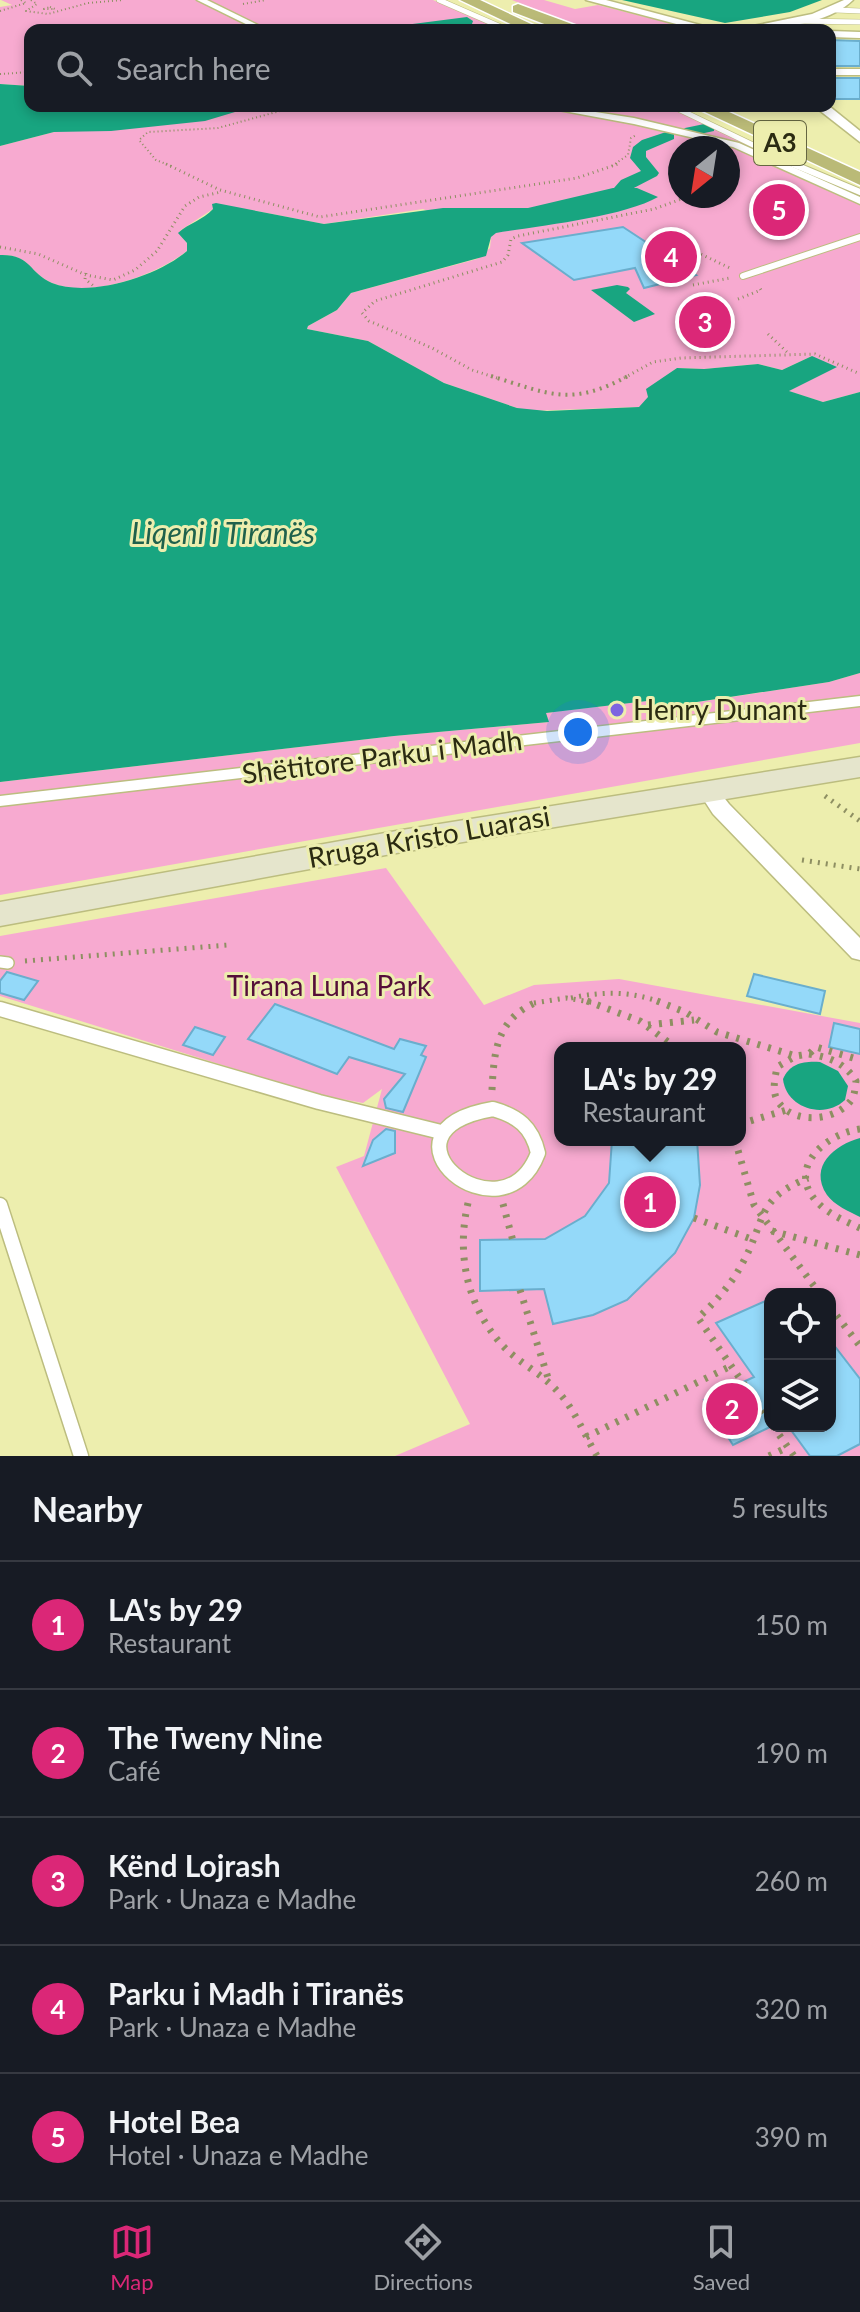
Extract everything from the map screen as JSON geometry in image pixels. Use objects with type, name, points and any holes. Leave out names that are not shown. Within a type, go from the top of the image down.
[{"type":"highway","points":[[467,0],[522,24]]},
{"type":"highway","points":[[499,3],[545,24]]},
{"type":"highway","points":[[499,3],[560,24]]},
{"type":"highway","name":"A3","points":[[714,112],[860,179]]},
{"type":"highway","name":"A3","points":[[739,112],[860,166]]},
{"type":"main road","name":"Rruga Kristo Luarasi","points":[[0,914],[402,841],[860,767]]},
{"type":"street","points":[[201,0],[251,24]]},
{"type":"street","points":[[592,0],[689,24]]},
{"type":"street","points":[[767,24],[836,10],[849,0]]},
{"type":"street","points":[[836,34],[860,35]]},
{"type":"street","points":[[836,72],[860,72]]},
{"type":"street","points":[[577,112],[642,123],[736,145],[860,201]]},
{"type":"street","points":[[828,112],[860,138]]},
{"type":"street","name":"Shëtitore Parku i Madh","points":[[0,801],[860,701]]},
{"type":"street","points":[[708,791],[765,855],[860,952]]},
{"type":"lane","points":[[439,0],[494,24]]},
{"type":"lane","points":[[836,10],[860,11]]},
{"type":"lane","points":[[782,21],[860,22]]},
{"type":"lane","points":[[685,112],[756,144],[763,151],[860,192]]},
{"type":"lane","points":[[743,276],[860,237]]},
{"type":"lane","points":[[0,1009],[319,1102],[441,1132]]},
{"type":"lane","points":[[480,1109],[507,1112],[530,1128],[538,1153],[534,1165],[514,1184],[498,1188],[473,1186],[449,1173],[438,1153],[441,1132],[457,1116],[480,1109]]},
{"type":"lane","points":[[0,1205],[81,1456]]},
{"type":"path","points":[[0,11],[26,3],[21,0]]},
{"type":"path","points":[[31,0],[46,9]]},
{"type":"path","points":[[77,0],[123,0]]},
{"type":"path","points":[[36,4],[26,10],[35,14],[68,11],[90,2]]},
{"type":"path","points":[[35,14],[46,9],[68,11]]},
{"type":"path","points":[[0,74],[24,72]]},
{"type":"path","points":[[276,112],[218,128],[163,130],[140,136],[139,140],[156,160],[226,191],[320,217],[566,181],[597,173],[625,159],[631,138],[645,133]]},
{"type":"path","points":[[0,247],[42,255],[108,280],[124,277],[150,258],[164,242],[171,220],[185,205],[198,195],[226,191]]},
{"type":"path","points":[[668,204],[518,236],[509,243],[508,255],[502,262],[375,301],[362,313],[369,321],[432,348],[472,370],[559,397],[576,397],[600,391],[653,362],[789,354],[824,356],[860,374]]},
{"type":"path","points":[[665,237],[743,276]]},
{"type":"path","points":[[86,273],[85,279],[95,287]]},
{"type":"path","points":[[693,285],[743,276]]},
{"type":"path","points":[[768,334],[789,354]]},
{"type":"path","points":[[815,790],[860,821]]},
{"type":"path","points":[[765,855],[860,869]]},
{"type":"path","points":[[4,962],[228,945]]},
{"type":"path","points":[[492,1087],[500,1036],[507,1022],[523,1009],[547,1000],[591,992],[624,992],[665,1003],[717,1032],[796,1056]]},
{"type":"path","points":[[570,998],[598,1002],[647,1025],[668,1042]]},
{"type":"path","points":[[647,1025],[695,1020]]},
{"type":"path","points":[[809,1054],[816,1047],[860,1060]]},
{"type":"path","points":[[809,1054],[822,1056],[846,1067],[859,1086],[856,1106],[834,1118],[819,1119],[791,1109],[780,1100],[773,1077],[777,1067],[796,1056],[809,1054]]},
{"type":"path","points":[[746,1122],[791,1109]]},
{"type":"path","points":[[860,1129],[826,1138],[809,1159],[808,1178],[813,1197],[839,1218],[860,1228]]},
{"type":"path","points":[[737,1146],[759,1215],[815,1288]]},
{"type":"path","points":[[764,1413],[698,1318],[728,1288],[754,1240],[759,1215],[780,1188],[808,1178]]},
{"type":"path","points":[[498,1188],[513,1241]]},
{"type":"path","points":[[464,1218],[466,1275],[475,1309],[503,1346],[560,1393],[597,1456]]},
{"type":"path","points":[[694,1218],[754,1240]]},
{"type":"path","points":[[771,1231],[860,1255]]},
{"type":"path","points":[[520,1290],[550,1384]]},
{"type":"path","points":[[836,1315],[860,1346]]},
{"type":"path","points":[[586,1437],[731,1366]]},
{"type":"path","points":[[778,1432],[794,1456]]},
{"type":"path","points":[[769,1456],[788,1447]]},
{"type":"green space","points":[[1,0],[433,0],[489,24],[24,24],[24,86],[0,84],[0,7],[12,5]]},
{"type":"green space","points":[[512,0],[544,0],[575,9],[598,5],[672,24],[570,24]]},
{"type":"green space","points":[[57,112],[679,112],[729,136],[668,136],[668,208],[740,208],[740,141],[860,198],[860,392],[823,402],[788,391],[820,374],[812,356],[782,370],[758,364],[677,368],[659,381],[645,404],[639,407],[529,411],[444,383],[368,341],[307,329],[337,310],[351,293],[477,259],[490,248],[491,237],[423,209],[324,224],[246,209],[213,209],[179,233],[187,243],[187,251],[141,276],[104,286],[85,288],[52,283],[24,261],[0,255],[0,146],[54,132]]},
{"type":"green space","points":[[860,673],[860,743],[0,895],[0,782],[394,736],[549,722],[545,713],[647,701],[652,709],[829,682]]},
{"type":"green space","name":"Tirana Luna Park","points":[[386,868],[484,1005],[534,985],[619,979],[860,1023],[860,1456],[395,1456],[470,1424],[336,1167],[364,1156],[382,1089],[363,1103],[316,1094],[0,996],[0,936]]},
{"type":"water","points":[[622,0],[822,0],[790,12],[725,23]]},
{"type":"water","points":[[0,84],[24,86],[24,112],[235,112],[205,121],[111,131],[54,132],[0,146]]},
{"type":"water","name":"Liqeni i Tiranës","points":[[613,188],[637,188],[658,197],[602,215],[496,233],[491,237],[486,256],[351,293],[337,310],[307,329],[368,341],[444,383],[517,408],[547,411],[639,407],[648,397],[646,389],[677,368],[758,364],[782,370],[812,356],[837,367],[789,391],[823,402],[860,392],[860,673],[829,682],[651,709],[647,701],[546,713],[549,722],[394,736],[0,782],[0,255],[24,261],[52,283],[85,288],[104,286],[159,269],[187,251],[187,243],[178,233],[209,213],[213,209],[212,204],[216,203],[324,224],[443,208],[528,208]]},
{"type":"water","points":[[617,285],[628,287],[630,289],[626,293],[655,314],[634,322],[591,290]]},
{"type":"water","points":[[820,1062],[838,1071],[848,1086],[845,1100],[836,1106],[817,1110],[798,1104],[786,1089],[783,1079],[789,1069],[798,1064]]},
{"type":"water","points":[[860,1138],[860,1217],[830,1199],[822,1185],[821,1175],[822,1166],[834,1151]]},
{"type":"building","points":[[836,40],[860,41],[860,66],[836,66]]},
{"type":"building","points":[[836,78],[860,78],[860,99],[836,99]]},
{"type":"building","points":[[623,227],[696,275],[644,288],[635,268],[574,280],[522,243]]},
{"type":"building","points":[[7,972],[38,981],[24,1000],[0,993],[0,981]]},
{"type":"building","points":[[754,974],[825,991],[820,1014],[747,996]]},
{"type":"building","points":[[275,1004],[394,1049],[400,1039],[426,1046],[421,1055],[426,1057],[403,1112],[386,1108],[384,1099],[405,1074],[349,1057],[337,1074],[248,1039]]},
{"type":"building","points":[[834,1023],[860,1029],[860,1054],[829,1047]]},
{"type":"building","points":[[195,1027],[225,1037],[213,1055],[183,1045]]},
{"type":"building","points":[[386,1129],[395,1131],[395,1153],[363,1166],[373,1140]]},
{"type":"building","points":[[612,1146],[697,1146],[700,1185],[694,1218],[675,1253],[627,1300],[593,1315],[553,1324],[544,1289],[480,1291],[480,1240],[545,1239],[585,1216],[609,1183]]},
{"type":"building","points":[[764,1302],[764,1430],[733,1445],[704,1400],[754,1377],[716,1323]]},
{"type":"building","points":[[836,1348],[860,1379],[860,1444],[837,1456],[810,1456],[792,1432],[836,1432]]},
{"type":"waterway","points":[[444,24],[467,21]]},
{"type":"waterway","points":[[690,131],[709,128]]},
{"type":"waterway","points":[[622,188],[651,173],[638,158],[638,150],[647,143],[668,136]]},
{"type":"place","name":"Hotel Bea","points":[[779,210]]},
{"type":"place","name":"Parku i Madh i Tiranës","points":[[671,257]]},
{"type":"place","name":"Kënd Lojrash","points":[[705,322]]},
{"type":"place","name":"Henry Dunant","points":[[617,710]]},
{"type":"place","name":"LA's by 29","points":[[650,1202]]},
{"type":"place","name":"The Tweny Nine","points":[[732,1409]]}]
